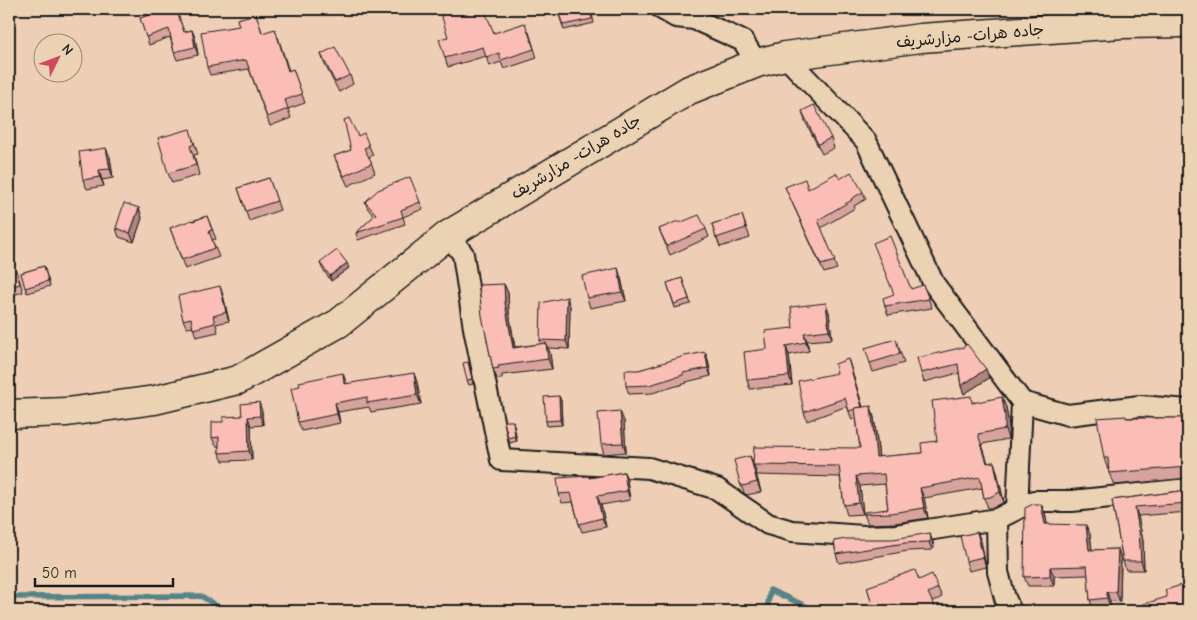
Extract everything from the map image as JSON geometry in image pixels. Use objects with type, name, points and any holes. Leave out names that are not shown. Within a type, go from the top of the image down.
[{"type":"highway","name":"جاده هرات- مزارشریف","points":[[9,414],[67,412],[155,400],[238,380],[339,323],[448,235],[689,90],[757,63],[786,56],[921,38],[1122,24],[1188,23]]},
{"type":"street","points":[[662,9],[676,17],[694,14],[743,41],[757,63]]},
{"type":"street","points":[[786,56],[866,141],[934,284],[1022,402],[1068,415],[1140,406],[1188,410]]},
{"type":"street","points":[[448,235],[463,254],[474,328],[501,460],[649,468],[717,490],[768,524],[792,531],[864,536],[896,536],[997,519],[1034,501],[1072,501],[1188,489]]},
{"type":"street","points":[[1017,509],[1022,402]]},
{"type":"street","points":[[997,519],[998,572],[1005,598],[1011,611]]},
{"type":"building","points":[[164,9],[176,9],[184,32],[192,30],[195,47],[174,52],[169,29],[146,37],[140,18]]},
{"type":"building","points":[[460,9],[462,11],[467,9],[484,9],[494,33],[525,23],[534,49],[501,60],[499,53],[486,57],[483,47],[445,58],[439,39],[448,37],[441,14]]},
{"type":"building","points":[[557,9],[590,9],[592,19],[563,25]]},
{"type":"building","points":[[256,14],[262,33],[275,29],[288,71],[293,69],[302,94],[285,100],[288,109],[267,117],[246,60],[207,67],[201,32],[239,26],[237,19]]},
{"type":"building","points":[[335,47],[350,75],[335,82],[321,54]]},
{"type":"building","points":[[814,105],[831,138],[818,144],[802,111]]},
{"type":"building","points":[[349,118],[358,136],[364,133],[369,146],[364,148],[372,163],[344,176],[334,156],[351,150],[344,120]]},
{"type":"building","points":[[190,129],[194,144],[190,146],[196,165],[168,173],[158,138]]},
{"type":"building","points":[[106,148],[110,169],[99,170],[100,177],[83,180],[79,152]]},
{"type":"building","points":[[851,172],[863,192],[818,220],[835,261],[821,265],[785,187],[805,179],[808,189],[836,173],[840,179]]},
{"type":"building","points":[[410,177],[420,202],[401,210],[403,217],[356,233],[376,214],[365,202],[378,190]]},
{"type":"building","points":[[269,178],[277,201],[246,211],[238,188]]},
{"type":"building","points":[[124,203],[139,208],[130,233],[116,228]]},
{"type":"building","points":[[699,215],[706,229],[667,246],[659,229]]},
{"type":"building","points":[[742,215],[746,228],[716,238],[712,224]]},
{"type":"building","points":[[207,216],[212,230],[209,231],[215,248],[182,260],[170,228]]},
{"type":"building","points":[[890,236],[911,289],[923,285],[929,299],[885,306],[883,298],[894,294],[873,243]]},
{"type":"building","points":[[337,250],[347,263],[330,276],[320,263]]},
{"type":"building","points":[[44,266],[48,281],[25,288],[21,273]]},
{"type":"building","points":[[618,268],[622,292],[587,298],[582,276]]},
{"type":"building","points":[[16,270],[20,284],[9,287],[9,272]]},
{"type":"building","points":[[682,278],[689,299],[674,304],[667,283]]},
{"type":"building","points":[[504,284],[505,303],[513,348],[546,343],[548,359],[498,366],[499,368],[493,369],[482,316],[479,285]]},
{"type":"building","points":[[220,286],[226,312],[213,316],[215,323],[193,329],[191,318],[183,320],[178,296]]},
{"type":"building","points":[[567,297],[566,341],[540,340],[541,303]]},
{"type":"building","points":[[826,303],[829,330],[804,333],[806,342],[786,346],[789,376],[747,380],[744,352],[767,349],[765,331],[793,328],[791,307]]},
{"type":"building","points":[[896,339],[900,354],[870,363],[865,348]]},
{"type":"building","points":[[967,344],[986,369],[961,386],[958,364],[921,373],[917,358],[964,347]]},
{"type":"building","points":[[705,352],[708,368],[683,373],[683,375],[649,385],[626,386],[625,370],[639,370]]},
{"type":"building","points":[[848,359],[862,407],[849,411],[845,398],[804,412],[798,381],[837,373],[835,364]]},
{"type":"building","points":[[468,362],[472,379],[467,380],[463,363]]},
{"type":"building","points":[[343,373],[344,384],[414,373],[417,395],[367,403],[367,397],[335,403],[337,414],[298,422],[291,388],[300,386],[299,382]]},
{"type":"building","points":[[559,396],[560,420],[546,421],[544,397]]},
{"type":"building","points":[[971,396],[972,403],[1002,397],[1005,429],[978,434],[987,463],[994,462],[1000,492],[990,497],[984,498],[980,477],[920,488],[924,508],[891,513],[864,514],[864,512],[888,509],[884,474],[856,476],[859,503],[844,505],[839,466],[753,465],[754,447],[860,448],[855,408],[871,406],[876,457],[922,453],[921,443],[937,441],[932,401]]},
{"type":"building","points":[[259,402],[260,416],[248,417],[249,451],[219,453],[219,437],[212,438],[212,422],[223,422],[223,417],[242,416],[241,404]]},
{"type":"building","points":[[620,411],[623,443],[601,444],[598,413]]},
{"type":"building","points":[[1126,416],[1126,418],[1188,418],[1188,467],[1109,473],[1108,458],[1104,458],[1097,418]]},
{"type":"building","points":[[504,421],[513,421],[515,436],[508,438]]},
{"type":"building","points":[[750,456],[757,482],[743,486],[740,483],[734,460]]},
{"type":"building","points":[[624,472],[627,491],[597,496],[602,518],[579,524],[571,493],[559,494],[557,478],[589,476],[589,478]]},
{"type":"building","points":[[1188,490],[1188,503],[1135,507],[1141,561],[1123,561],[1112,500]]},
{"type":"building","points":[[1033,504],[1041,504],[1045,524],[1086,525],[1089,550],[1118,549],[1116,592],[1107,592],[1107,598],[1090,600],[1087,566],[1050,567],[1050,576],[1024,577],[1025,508]]},
{"type":"building","points":[[977,532],[983,557],[966,561],[960,536]]},
{"type":"building","points":[[930,533],[931,540],[929,542],[905,543],[836,554],[834,541],[846,539],[893,539]]},
{"type":"building","points":[[915,570],[919,580],[932,574],[938,588],[928,593],[937,611],[900,611],[896,604],[874,611],[867,587]]},
{"type":"building","points":[[1185,584],[1188,597],[1188,611],[1138,611],[1137,606],[1167,597],[1165,590]]},
{"type":"building","points":[[998,608],[1003,611],[991,611]]},
{"type":"waterway","points":[[767,611],[770,590],[817,611]]},
{"type":"waterway","points":[[9,597],[201,596],[225,611]]}]
